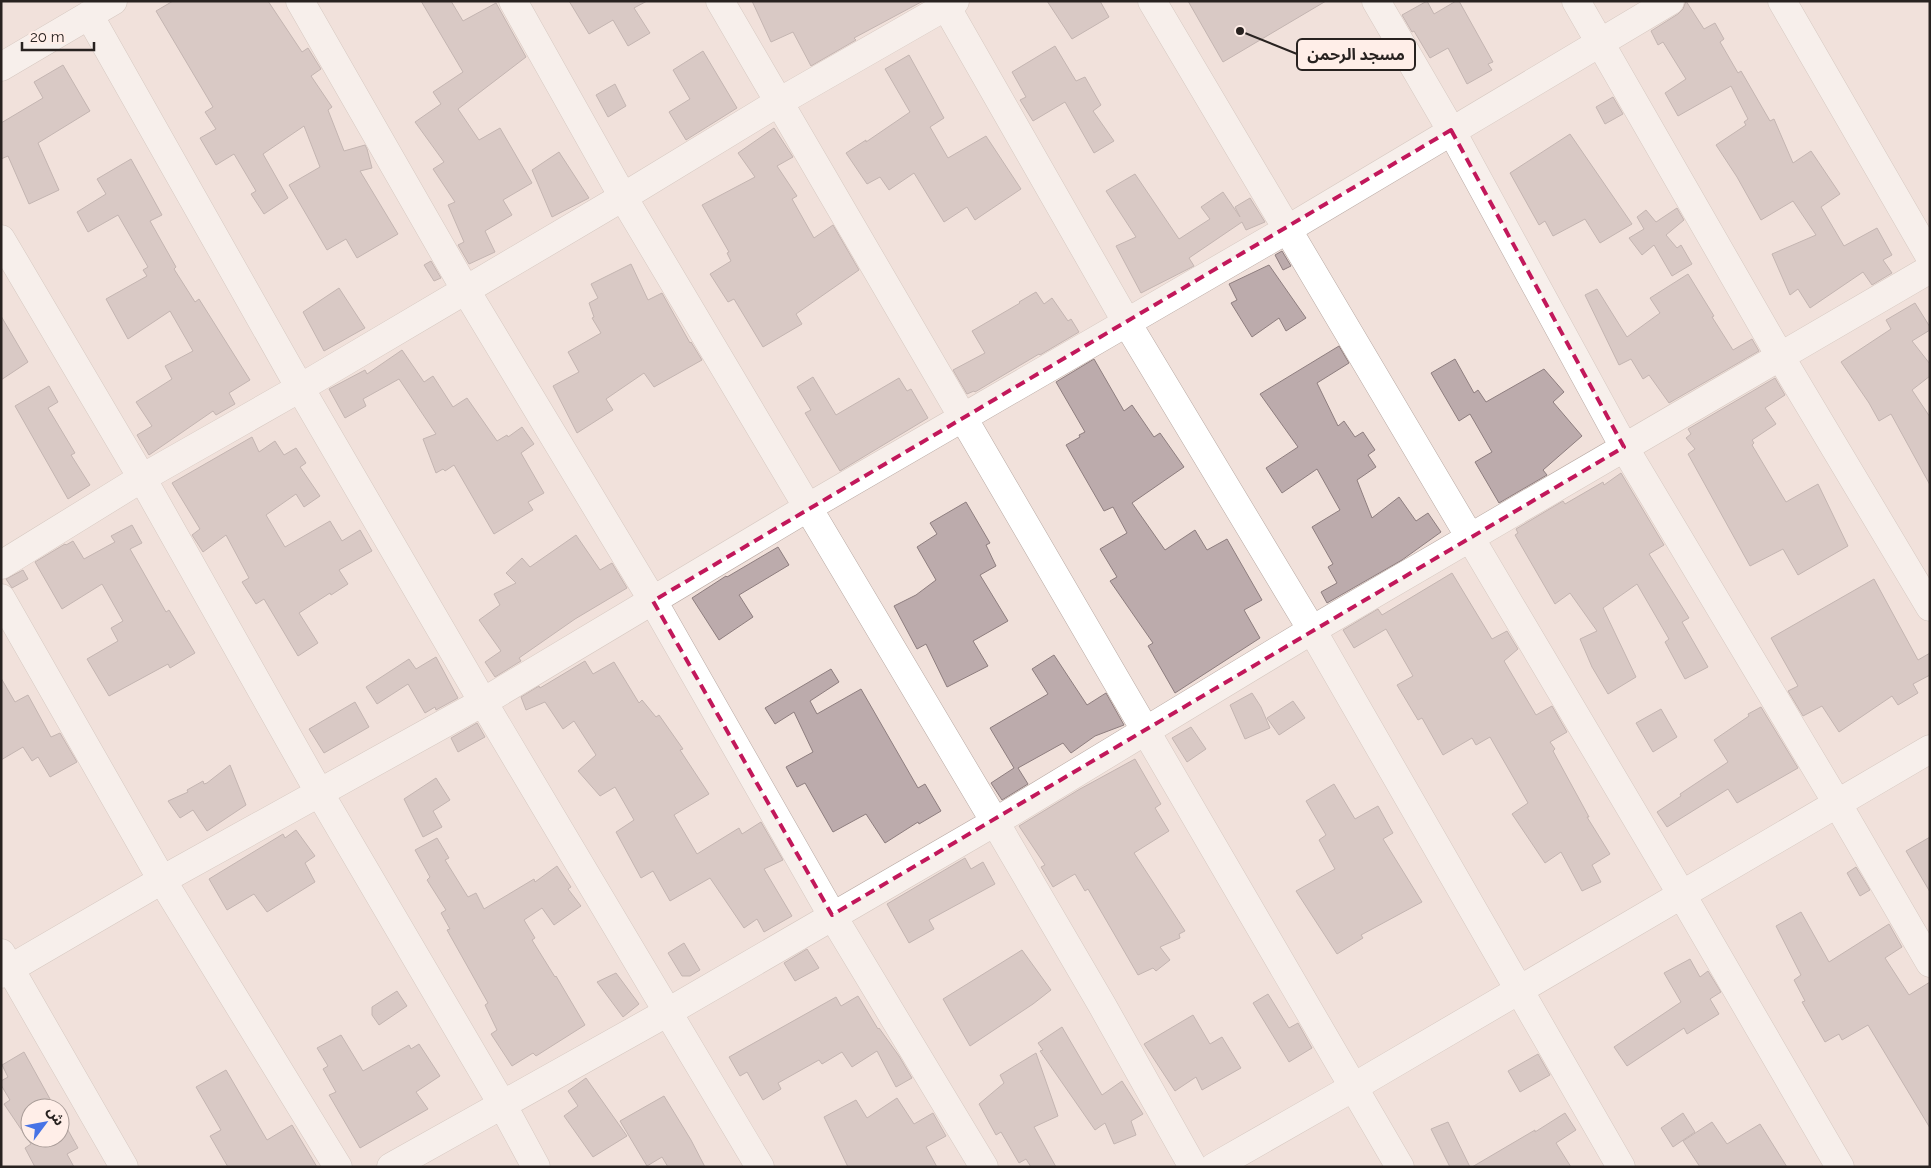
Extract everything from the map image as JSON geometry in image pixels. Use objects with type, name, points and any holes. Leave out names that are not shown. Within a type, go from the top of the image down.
[{"type":"street","points":[[2,65],[113,1]]},
{"type":"street","points":[[300,1],[465,289],[653,601],[832,915],[984,1167]]},
{"type":"street","points":[[513,1],[623,197],[995,822],[1102,1005],[1193,1167]]},
{"type":"street","points":[[720,1],[1352,1088],[1400,1167]]},
{"type":"street","points":[[1152,1],[1682,895],[1840,1167]]},
{"type":"street","points":[[1376,1],[1451,130],[1624,447],[1837,802],[1930,964]]},
{"type":"street","points":[[1576,1],[1780,356],[1930,607]]},
{"type":"street","points":[[124,1167],[4,965],[162,880],[482,702],[807,508],[1288,229],[1670,1]]},
{"type":"street","points":[[1782,1],[1930,258]]},
{"type":"street","points":[[1,565],[142,478],[300,388],[948,3],[1127,323],[1312,630],[1621,1167]]},
{"type":"street","points":[[89,15],[300,388],[482,702],[760,1167]]},
{"type":"street","points":[[1,239],[142,478],[319,792],[502,1104],[536,1167]]},
{"type":"street","points":[[391,1167],[668,1012],[995,822],[1312,630],[1930,270]]},
{"type":"street","points":[[1,598],[162,880],[338,1167]]},
{"type":"street","points":[[1214,1167],[1682,895],[1930,748]]},
{"type":"highlighted area","points":[[1451,130],[1624,447],[832,915],[653,601]]},
{"type":"building","points":[[173,1],[268,1],[302,52],[308,48],[321,69],[311,76],[332,107],[328,110],[344,151],[365,145],[372,168],[360,171],[398,234],[357,258],[346,239],[327,250],[289,185],[320,167],[304,126],[263,154],[288,198],[264,214],[251,194],[256,191],[234,154],[216,165],[200,138],[216,129],[205,112],[213,107],[156,11]]},
{"type":"building","points":[[421,1],[451,1],[463,21],[496,3],[526,57],[458,109],[479,140],[500,128],[532,183],[503,200],[512,215],[485,231],[495,252],[469,264],[458,245],[464,242],[448,205],[455,202],[433,169],[444,162],[415,122],[441,104],[433,92],[463,72]]},
{"type":"building","points":[[569,1],[647,1],[634,8],[650,33],[628,46],[613,20],[589,34]]},
{"type":"building","points":[[752,1],[923,1],[854,38],[856,40],[811,66],[793,32],[771,42]]},
{"type":"building","points":[[1047,1],[1100,1],[1109,17],[1072,39]]},
{"type":"building","points":[[1188,1],[1326,1],[1223,62]]},
{"type":"building","points":[[1427,1],[1434,14],[1459,1],[1493,62],[1488,64],[1492,70],[1467,84],[1448,48],[1430,58],[1402,15]]},
{"type":"building","points":[[1686,1],[1704,29],[1715,23],[1724,39],[1720,42],[1738,73],[1741,71],[1770,121],[1774,119],[1793,163],[1811,151],[1840,194],[1821,207],[1844,246],[1877,228],[1892,255],[1883,260],[1892,273],[1872,285],[1863,272],[1810,308],[1798,289],[1790,295],[1772,254],[1816,235],[1793,201],[1761,220],[1737,177],[1716,145],[1746,125],[1744,122],[1748,119],[1731,86],[1678,116],[1665,93],[1686,79],[1663,42],[1658,45],[1651,31],[1678,14],[1683,9]]},
{"type":"building","points":[[1055,46],[1076,81],[1085,77],[1101,105],[1093,111],[1114,141],[1094,153],[1065,102],[1033,121],[1020,100],[1026,97],[1012,72]]},
{"type":"building","points":[[703,51],[737,108],[686,140],[669,112],[690,99],[673,70]]},
{"type":"building","points":[[909,55],[944,118],[930,127],[948,158],[986,136],[1021,189],[975,220],[967,207],[944,222],[914,173],[889,190],[880,177],[867,184],[846,153],[866,140],[866,142],[910,112],[885,69]]},
{"type":"building","points":[[63,65],[90,111],[38,143],[59,190],[29,204],[8,156],[1,159],[1,123],[43,98],[34,82]]},
{"type":"building","points":[[615,84],[626,106],[608,117],[596,95]]},
{"type":"building","points":[[1613,97],[1623,114],[1605,124],[1596,107]]},
{"type":"building","points":[[774,128],[793,157],[777,166],[797,196],[792,199],[814,238],[833,225],[859,270],[796,314],[802,324],[763,347],[734,299],[728,302],[710,274],[731,261],[727,253],[729,252],[702,205],[755,177],[738,153]]},
{"type":"building","points":[[1570,134],[1632,224],[1600,243],[1585,219],[1553,236],[1545,221],[1539,225],[1510,173]]},
{"type":"building","points":[[559,152],[589,198],[552,217],[532,170]]},
{"type":"building","points":[[131,159],[162,215],[150,221],[176,267],[174,269],[195,302],[199,299],[250,380],[229,393],[235,404],[216,415],[213,411],[149,455],[137,435],[152,426],[136,402],[172,379],[165,366],[193,351],[170,311],[128,339],[106,299],[147,276],[143,270],[148,267],[118,215],[88,232],[77,212],[106,194],[97,179]]},
{"type":"building","points":[[1135,174],[1179,239],[1210,219],[1201,207],[1223,192],[1240,217],[1235,207],[1250,198],[1265,222],[1246,230],[1242,222],[1189,258],[1194,266],[1141,293],[1116,246],[1136,237],[1106,191]]},
{"type":"building","points":[[1677,208],[1684,220],[1666,235],[1677,248],[1681,245],[1692,264],[1672,276],[1654,245],[1642,255],[1629,238],[1644,229],[1637,217],[1646,210],[1656,222]]},
{"type":"building","points":[[1282,251],[1291,266],[1283,270],[1275,255]]},
{"type":"building","points":[[431,261],[441,278],[434,281],[424,265]]},
{"type":"building","points":[[631,264],[648,300],[662,293],[690,343],[702,360],[654,387],[644,373],[606,399],[613,410],[577,433],[553,386],[579,372],[568,352],[601,333],[592,318],[594,317],[589,303],[598,298],[591,284]]},
{"type":"building","points":[[1269,265],[1306,318],[1286,331],[1279,318],[1252,337],[1231,303],[1237,300],[1229,284]]},
{"type":"building","points":[[1688,274],[1733,350],[1752,339],[1759,351],[1669,403],[1649,375],[1643,379],[1631,359],[1619,365],[1585,295],[1597,289],[1627,337],[1660,313],[1650,298]]},
{"type":"building","points":[[339,288],[365,328],[324,351],[303,312]]},
{"type":"building","points":[[1036,292],[1044,304],[1052,298],[1068,321],[1071,319],[1079,332],[975,392],[967,394],[953,370],[985,353],[972,331]]},
{"type":"building","points":[[1915,303],[1930,327],[1930,330],[1912,341],[1930,364],[1930,376],[1912,390],[1930,417],[1930,485],[1891,414],[1879,421],[1841,362],[1891,329],[1886,320]]},
{"type":"building","points":[[1,316],[28,362],[1,380]]},
{"type":"building","points":[[1339,346],[1349,363],[1317,383],[1338,426],[1344,421],[1355,437],[1363,432],[1375,450],[1368,455],[1376,467],[1357,480],[1372,518],[1399,497],[1416,521],[1428,513],[1441,532],[1402,560],[1327,603],[1321,592],[1337,583],[1328,567],[1333,564],[1312,527],[1340,510],[1317,469],[1282,493],[1266,468],[1298,447],[1260,394]]},
{"type":"building","points":[[402,350],[424,382],[433,376],[453,407],[467,398],[497,441],[507,435],[508,437],[522,427],[534,444],[521,453],[544,493],[528,502],[533,510],[494,534],[454,465],[445,471],[443,469],[436,473],[423,439],[436,434],[399,379],[363,399],[366,406],[345,418],[329,389],[365,370],[367,374]]},
{"type":"building","points":[[1094,359],[1124,411],[1132,405],[1154,437],[1160,433],[1184,467],[1132,503],[1165,550],[1195,530],[1207,550],[1227,539],[1262,600],[1244,610],[1260,638],[1175,693],[1148,646],[1153,643],[1110,581],[1117,577],[1100,549],[1127,533],[1113,507],[1104,511],[1066,445],[1085,432],[1056,382]]},
{"type":"building","points":[[1455,359],[1474,393],[1478,390],[1486,402],[1544,369],[1564,392],[1553,402],[1582,436],[1543,470],[1547,475],[1499,503],[1475,462],[1492,452],[1470,414],[1459,421],[1431,373]]},
{"type":"building","points":[[813,377],[836,415],[899,378],[907,391],[911,389],[928,418],[840,471],[805,413],[811,410],[797,387]]},
{"type":"building","points":[[1775,378],[1785,395],[1765,408],[1776,424],[1752,440],[1754,443],[1752,445],[1786,502],[1818,484],[1848,546],[1798,575],[1783,549],[1750,566],[1688,454],[1695,449],[1686,438],[1691,434],[1688,429]]},
{"type":"building","points":[[49,386],[58,402],[48,408],[75,453],[71,455],[90,485],[68,499],[15,406]]},
{"type":"building","points":[[252,437],[259,452],[275,441],[284,455],[296,448],[306,463],[300,467],[320,496],[304,507],[296,494],[266,515],[285,547],[330,521],[342,541],[360,530],[372,551],[339,570],[348,584],[299,613],[318,643],[298,656],[264,599],[256,604],[242,582],[249,578],[226,535],[203,552],[192,535],[200,529],[172,483]]},
{"type":"building","points":[[1621,473],[1664,545],[1649,554],[1689,618],[1682,622],[1708,667],[1685,679],[1665,642],[1669,639],[1637,584],[1603,608],[1636,677],[1608,694],[1592,667],[1580,639],[1597,631],[1570,593],[1555,604],[1515,535],[1518,533],[1516,529],[1563,501],[1565,504],[1603,482],[1604,485]]},
{"type":"building","points":[[966,502],[990,543],[986,545],[996,566],[980,575],[1008,621],[973,641],[988,666],[947,687],[926,644],[917,649],[894,606],[916,595],[936,580],[917,547],[937,534],[930,523]]},
{"type":"building","points":[[132,525],[142,543],[130,549],[166,612],[169,610],[195,653],[170,668],[168,664],[109,696],[87,659],[118,641],[111,628],[123,621],[102,584],[62,609],[35,562],[73,541],[84,559],[115,542],[111,536]]},
{"type":"building","points":[[576,535],[600,570],[612,563],[627,588],[575,619],[519,658],[521,661],[495,677],[485,662],[501,651],[479,620],[500,605],[494,594],[516,583],[506,573],[522,558],[530,567]]},
{"type":"building","points":[[778,547],[789,565],[739,595],[753,617],[719,640],[692,598],[726,576]]},
{"type":"building","points":[[23,570],[28,579],[12,588],[6,579]]},
{"type":"building","points":[[1452,573],[1492,639],[1507,631],[1518,649],[1504,661],[1536,715],[1552,706],[1567,732],[1550,742],[1555,749],[1553,751],[1589,817],[1587,817],[1610,854],[1592,865],[1601,882],[1582,891],[1561,852],[1545,863],[1512,814],[1528,803],[1490,737],[1476,745],[1472,738],[1443,755],[1422,718],[1418,720],[1397,685],[1413,676],[1386,629],[1354,648],[1343,630],[1378,609],[1382,615]]},
{"type":"building","points":[[1874,579],[1918,660],[1930,653],[1930,675],[1913,684],[1918,693],[1898,705],[1892,696],[1839,732],[1822,706],[1803,716],[1788,691],[1798,686],[1771,638]]},
{"type":"building","points":[[1054,655],[1087,705],[1106,693],[1124,725],[1095,736],[1071,753],[1063,743],[1018,768],[1028,784],[1002,800],[991,783],[1014,768],[990,728],[1048,694],[1032,669]]},
{"type":"building","points":[[436,657],[458,698],[436,710],[435,707],[425,713],[408,684],[377,704],[366,687],[409,659],[416,669]]},
{"type":"building","points":[[585,661],[593,674],[614,662],[639,703],[642,700],[656,717],[659,715],[683,749],[680,750],[709,794],[674,815],[697,854],[739,828],[742,834],[761,822],[783,860],[764,869],[792,916],[764,932],[757,919],[744,928],[710,878],[670,901],[653,871],[641,878],[616,832],[634,820],[615,787],[600,796],[578,771],[596,755],[574,721],[563,729],[545,702],[526,710],[521,697]]},
{"type":"building","points":[[831,669],[839,682],[810,701],[817,714],[861,689],[918,788],[925,784],[941,811],[919,824],[918,822],[885,843],[866,814],[833,832],[805,783],[797,787],[786,767],[813,752],[794,712],[775,724],[765,708]]},
{"type":"building","points":[[1,678],[15,702],[28,695],[51,737],[60,733],[77,762],[50,777],[38,757],[32,761],[23,747],[1,760]]},
{"type":"building","points":[[1252,693],[1261,707],[1270,728],[1245,739],[1230,705]]},
{"type":"building","points":[[1293,701],[1305,718],[1279,735],[1267,718]]},
{"type":"building","points":[[355,702],[369,727],[324,753],[309,729]]},
{"type":"building","points":[[1761,707],[1798,768],[1737,803],[1728,789],[1667,827],[1657,812],[1728,762],[1714,740],[1749,716],[1748,714]]},
{"type":"building","points":[[1661,709],[1677,737],[1653,752],[1636,723]]},
{"type":"building","points":[[477,723],[485,737],[458,752],[451,738]]},
{"type":"building","points":[[1191,727],[1206,749],[1187,762],[1172,738]]},
{"type":"building","points":[[1135,759],[1161,804],[1155,808],[1169,831],[1134,853],[1185,931],[1179,934],[1180,938],[1160,947],[1170,960],[1156,971],[1153,968],[1138,975],[1088,889],[1085,891],[1075,874],[1053,887],[1041,867],[1045,865],[1019,826],[1080,789]]},
{"type":"building","points":[[230,765],[246,805],[207,831],[193,810],[180,818],[168,801],[188,792],[187,790],[203,781],[204,784],[207,783]]},
{"type":"building","points":[[436,778],[450,800],[433,811],[442,827],[423,837],[404,799]]},
{"type":"building","points":[[1334,784],[1355,819],[1378,806],[1393,833],[1383,839],[1422,902],[1361,935],[1363,938],[1337,954],[1296,891],[1335,869],[1319,840],[1326,835],[1306,801]]},
{"type":"building","points":[[296,830],[315,856],[305,863],[315,882],[267,912],[254,894],[227,910],[209,879],[283,834],[285,838]]},
{"type":"building","points":[[1930,837],[1930,892],[1906,851]]},
{"type":"building","points":[[437,838],[449,858],[445,860],[468,897],[476,893],[484,909],[534,879],[535,882],[557,866],[571,887],[568,889],[581,906],[554,925],[542,908],[524,920],[535,938],[532,940],[585,1025],[536,1056],[533,1053],[512,1066],[491,1034],[497,1030],[485,1005],[488,1003],[447,930],[450,929],[441,913],[446,910],[427,880],[430,877],[415,850]]},
{"type":"building","points":[[965,858],[971,869],[983,862],[995,884],[929,920],[934,929],[909,943],[887,904]]},
{"type":"building","points":[[1856,867],[1870,890],[1860,896],[1847,873]]},
{"type":"building","points":[[1801,912],[1829,962],[1889,924],[1902,947],[1885,958],[1909,995],[1930,982],[1930,1128],[1868,1025],[1842,1040],[1839,1034],[1825,1042],[1802,1002],[1805,1001],[1794,980],[1801,975],[1776,926]]},
{"type":"building","points":[[684,943],[700,970],[690,976],[682,976],[668,953]]},
{"type":"building","points":[[807,949],[819,968],[795,981],[784,963]]},
{"type":"building","points":[[1022,950],[1051,990],[970,1046],[943,999]]},
{"type":"building","points":[[1690,959],[1700,977],[1708,971],[1721,992],[1710,999],[1719,1014],[1687,1034],[1684,1028],[1627,1066],[1614,1047],[1681,1002],[1664,973]]},
{"type":"building","points":[[616,973],[639,1004],[623,1017],[597,982]]},
{"type":"building","points":[[397,991],[407,1006],[379,1025],[372,1015],[372,1007]]},
{"type":"building","points":[[1268,994],[1289,1028],[1298,1023],[1312,1048],[1289,1062],[1253,1003]]},
{"type":"building","points":[[858,996],[912,1078],[896,1087],[877,1051],[852,1067],[842,1052],[822,1064],[819,1060],[778,1083],[781,1089],[763,1100],[747,1072],[740,1076],[729,1057],[836,997],[841,1006]]},
{"type":"building","points":[[1193,1015],[1210,1044],[1222,1037],[1241,1068],[1202,1090],[1196,1077],[1175,1091],[1144,1044]]},
{"type":"building","points":[[1062,1027],[1102,1095],[1122,1081],[1143,1114],[1131,1121],[1136,1135],[1114,1144],[1105,1123],[1095,1130],[1040,1051],[1043,1050],[1038,1043]]},
{"type":"building","points":[[341,1035],[363,1071],[409,1045],[411,1049],[419,1044],[440,1076],[416,1092],[428,1109],[360,1148],[329,1095],[336,1092],[323,1069],[328,1066],[317,1048]]},
{"type":"building","points":[[24,1052],[49,1098],[20,1098],[20,1128],[4,1104],[10,1100],[1,1085],[1,1081],[8,1077],[2,1065]]},
{"type":"building","points":[[1036,1053],[1058,1116],[1034,1127],[1056,1167],[1031,1167],[1026,1159],[1019,1163],[1001,1132],[996,1135],[979,1104],[1004,1083],[1000,1075]]},
{"type":"building","points":[[1538,1054],[1550,1075],[1520,1092],[1508,1071]]},
{"type":"building","points":[[226,1070],[267,1140],[292,1125],[317,1167],[228,1167],[210,1136],[221,1130],[196,1087]]},
{"type":"building","points":[[586,1078],[627,1136],[593,1157],[564,1116],[578,1106],[568,1091]]},
{"type":"building","points":[[664,1096],[705,1167],[668,1167],[662,1157],[647,1166],[620,1121]]},
{"type":"building","points":[[897,1098],[914,1124],[933,1113],[946,1136],[926,1147],[937,1167],[848,1167],[824,1117],[856,1100],[867,1118]]},
{"type":"building","points":[[1565,1113],[1576,1130],[1556,1143],[1571,1167],[1472,1167],[1535,1130],[1535,1132]]},
{"type":"building","points":[[1683,1113],[1695,1132],[1673,1147],[1661,1128]]},
{"type":"building","points":[[1448,1122],[1470,1167],[1450,1167],[1431,1129]]},
{"type":"building","points":[[1712,1122],[1727,1144],[1760,1124],[1787,1167],[1700,1167],[1683,1141]]},
{"type":"building","points":[[70,1134],[78,1148],[67,1154],[74,1167],[35,1167],[25,1148],[70,1148]]},
{"type":"place","name":"مسجد الرحمن","points":[[1240,31]]}]
